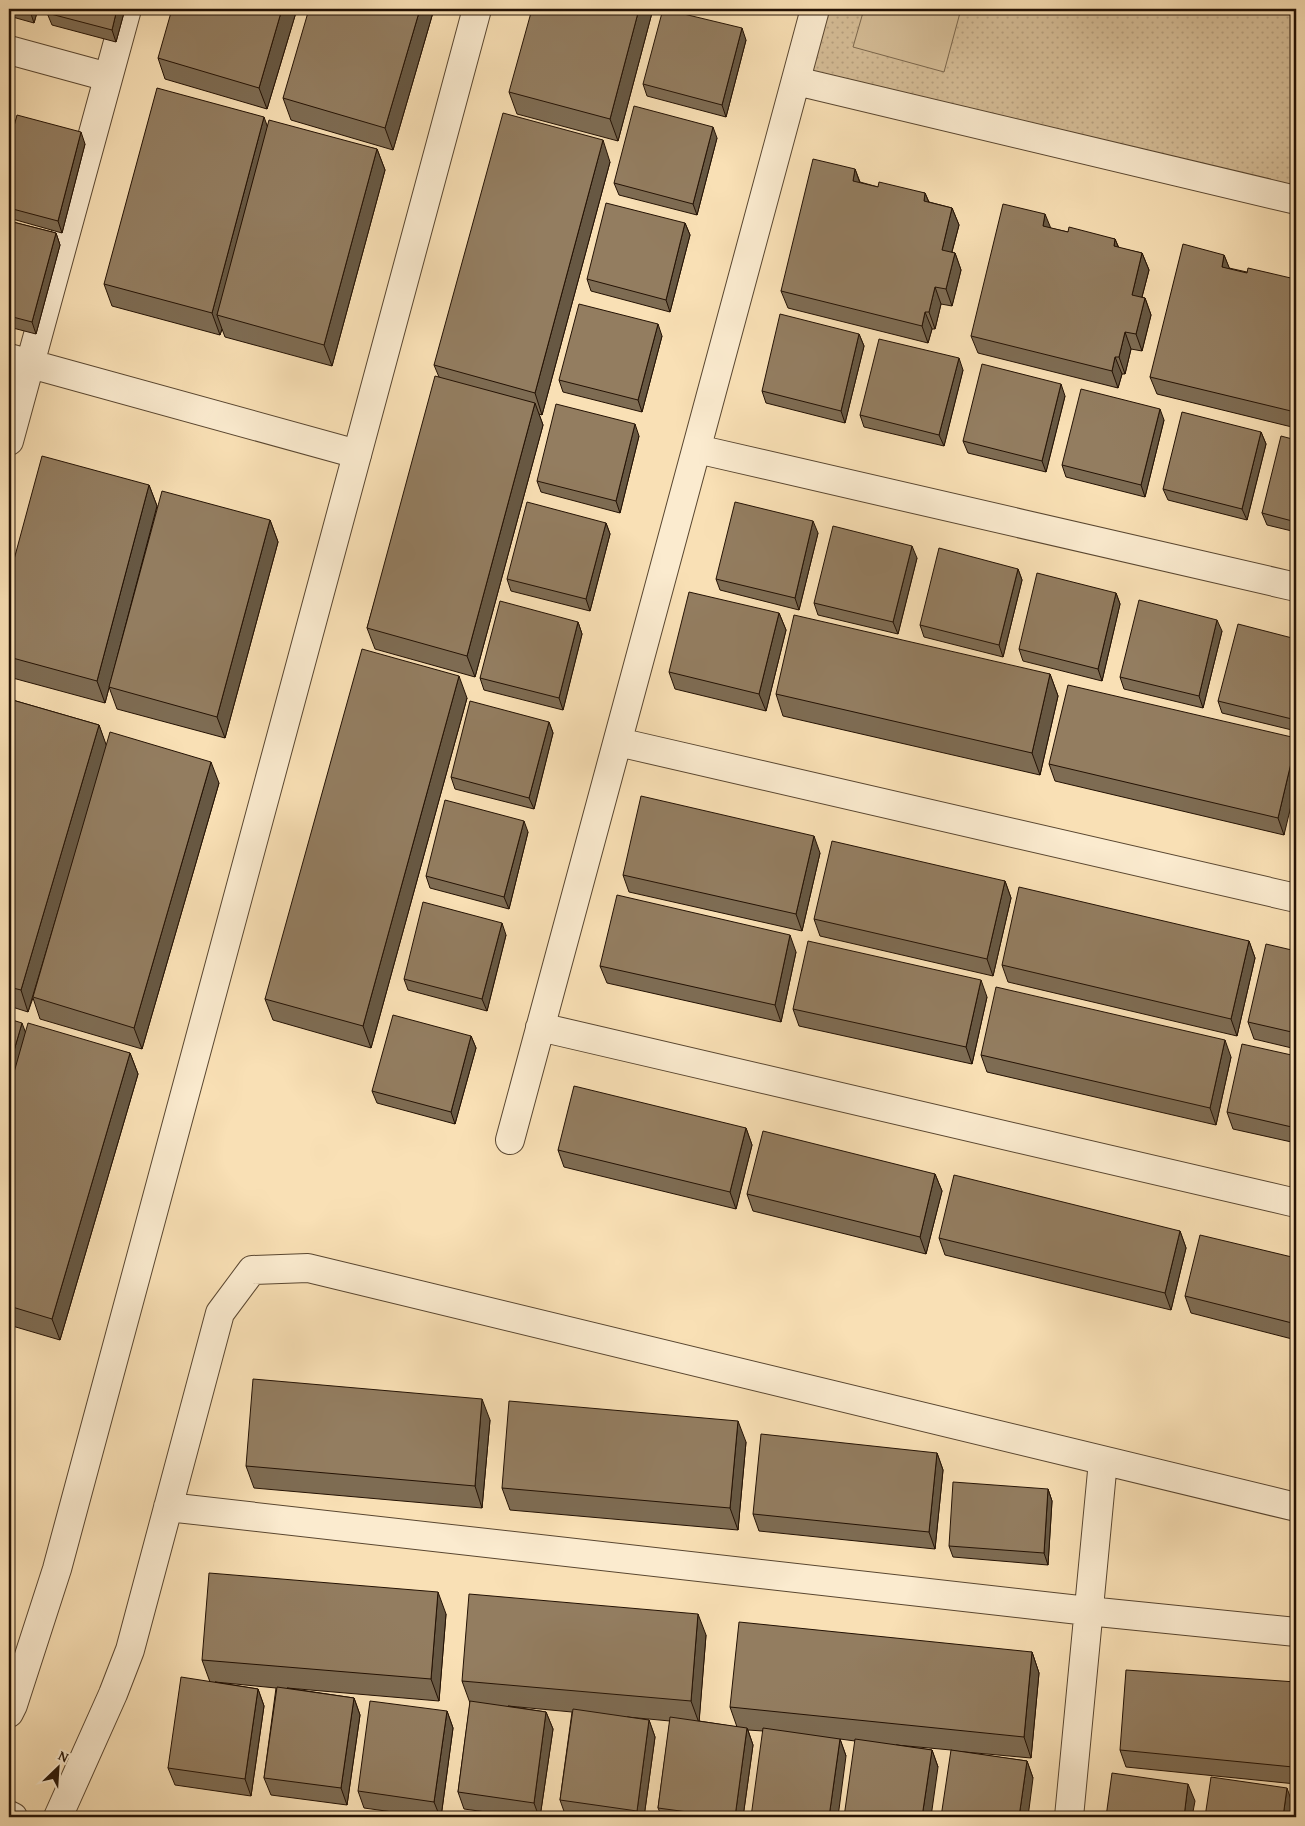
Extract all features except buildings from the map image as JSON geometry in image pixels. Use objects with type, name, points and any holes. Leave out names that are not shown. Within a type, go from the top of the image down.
[{"type":"street","points":[[9,441],[20,361],[108,77],[127,9]]},
{"type":"street","points":[[10,1707],[56,1569],[477,9]]},
{"type":"street","points":[[510,1140],[816,9]]},
{"type":"street","points":[[9,50],[108,77]]},
{"type":"street","points":[[796,81],[1296,200]]},
{"type":"street","points":[[20,361],[357,454]]},
{"type":"street","points":[[697,449],[1296,588]]},
{"type":"street","points":[[618,742],[1296,898]]},
{"type":"street","points":[[540,1028],[1296,1203]]},
{"type":"street","points":[[58,1817],[113,1694],[130,1650],[220,1313],[252,1270],[308,1268],[1296,1507]]},
{"type":"street","points":[[1069,1817],[1103,1461]]},
{"type":"street","points":[[168,1507],[1296,1632]]},
{"type":"street","points":[[9,1815],[14,1817]]},
{"type":"shaded area","points":[[815,9],[1296,9],[1296,200],[796,81]]},
{"type":"shaded area","points":[[864,9],[961,9],[944,72],[853,47]]}]
